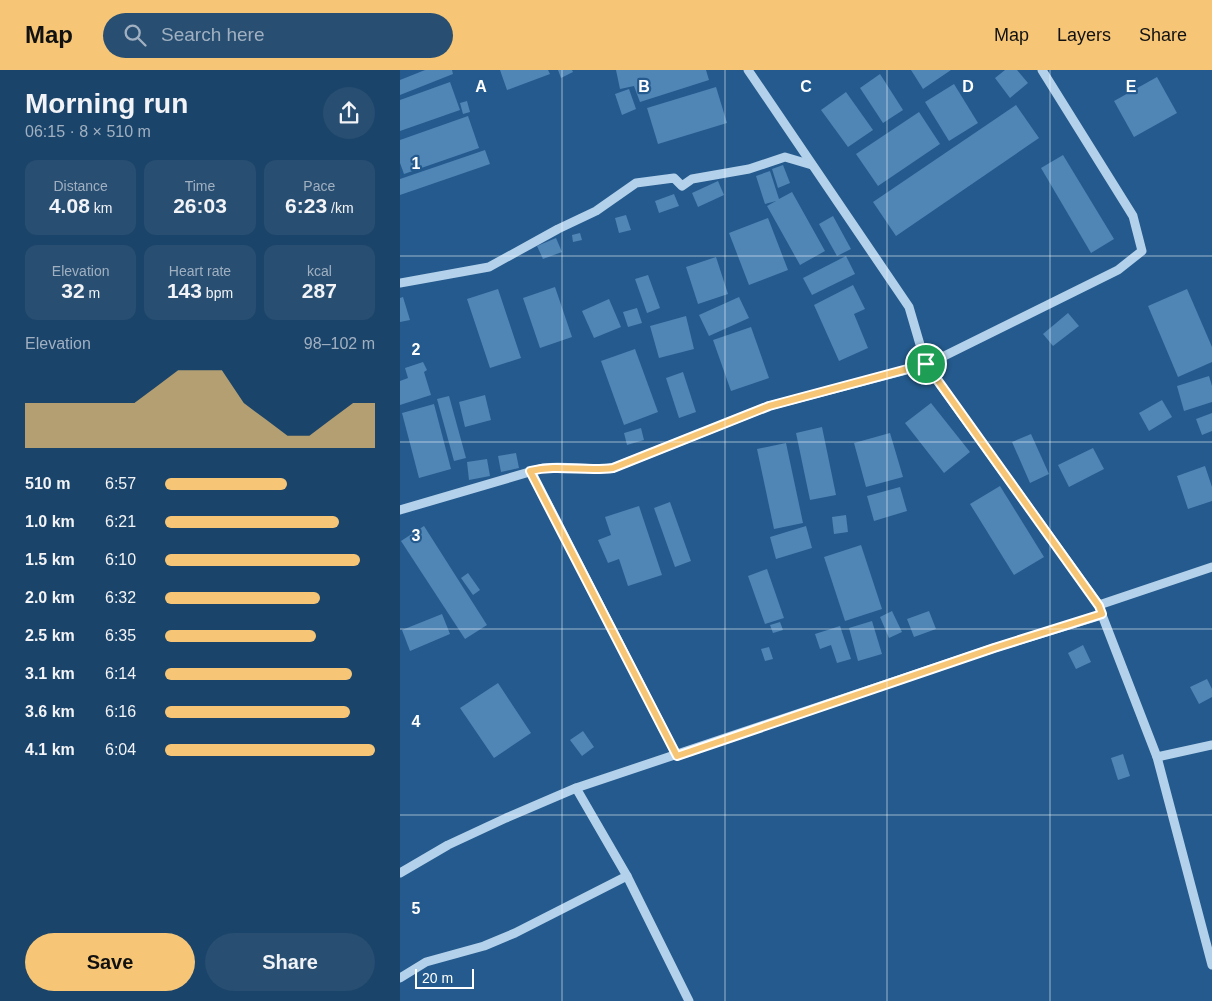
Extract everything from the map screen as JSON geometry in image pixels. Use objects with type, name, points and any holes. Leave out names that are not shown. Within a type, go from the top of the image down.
[{"type":"street","points":[[748,70],[909,306],[926,364],[1101,610],[1157,757],[1212,965]]},
{"type":"street","points":[[400,510],[530,471],[556,466],[598,470],[613,468],[769,406],[926,364],[1118,270],[1142,251],[1132,216],[1042,70]]},
{"type":"street","points":[[400,283],[490,267],[558,230],[596,212],[636,183],[674,178],[682,186],[692,179],[749,169],[785,157],[812,165]]},
{"type":"street","points":[[530,471],[677,756]]},
{"type":"street","points":[[400,873],[456,841],[576,788],[677,756],[994,648],[1101,610],[1212,567]]},
{"type":"street","points":[[1157,757],[1212,745]]},
{"type":"street","points":[[576,788],[627,876],[689,1001]]},
{"type":"street","points":[[400,978],[426,962],[484,946],[514,933],[627,876]]},
{"type":"building","points":[[425,70],[452,70],[453,74],[400,95],[400,80]]},
{"type":"building","points":[[500,70],[548,70],[550,74],[507,90]]},
{"type":"building","points":[[558,70],[572,70],[573,72],[561,78]]},
{"type":"building","points":[[616,70],[706,70],[709,80],[640,102],[634,86],[620,89]]},
{"type":"building","points":[[911,70],[951,70],[923,89]]},
{"type":"building","points":[[1005,70],[1017,70],[1028,83],[1010,98],[995,78]]},
{"type":"building","points":[[880,74],[903,110],[883,123],[860,88]]},
{"type":"building","points":[[1157,77],[1177,113],[1134,137],[1114,101]]},
{"type":"building","points":[[450,82],[460,110],[400,131],[400,100]]},
{"type":"building","points":[[954,84],[978,123],[949,141],[925,102]]},
{"type":"building","points":[[716,87],[727,123],[658,144],[647,108]]},
{"type":"building","points":[[629,89],[636,109],[622,115],[615,94]]},
{"type":"building","points":[[846,92],[873,130],[848,147],[821,110]]},
{"type":"building","points":[[467,101],[470,112],[463,114],[460,103]]},
{"type":"building","points":[[1016,105],[1039,138],[896,236],[873,202]]},
{"type":"building","points":[[919,112],[940,144],[878,186],[856,154]]},
{"type":"building","points":[[468,116],[479,148],[404,174],[400,163],[400,140]]},
{"type":"building","points":[[485,150],[490,164],[400,195],[400,179]]},
{"type":"building","points":[[1063,155],[1114,239],[1091,253],[1041,168]]},
{"type":"building","points":[[783,165],[790,183],[778,188],[772,169]]},
{"type":"building","points":[[770,171],[779,199],[792,192],[825,251],[800,265],[767,206],[776,201],[765,204],[756,176]]},
{"type":"building","points":[[718,181],[724,195],[698,207],[692,193]]},
{"type":"building","points":[[674,194],[679,206],[659,213],[655,201]]},
{"type":"building","points":[[626,215],[631,230],[619,233],[615,218]]},
{"type":"building","points":[[833,216],[851,249],[837,256],[819,224]]},
{"type":"building","points":[[768,218],[788,270],[749,285],[729,233]]},
{"type":"building","points":[[580,233],[582,240],[573,242],[572,235]]},
{"type":"building","points":[[556,238],[562,252],[543,259],[537,246]]},
{"type":"building","points":[[846,256],[855,274],[812,295],[803,278]]},
{"type":"building","points":[[716,257],[728,294],[698,304],[686,267]]},
{"type":"building","points":[[648,275],[660,308],[647,313],[635,279]]},
{"type":"building","points":[[853,285],[865,309],[854,314],[868,348],[839,361],[814,305]]},
{"type":"building","points":[[555,287],[572,337],[540,348],[523,298]]},
{"type":"building","points":[[498,289],[521,358],[490,368],[467,299]]},
{"type":"building","points":[[1187,289],[1212,347],[1212,362],[1178,377],[1148,306]]},
{"type":"building","points":[[403,297],[410,320],[400,322],[400,298]]},
{"type":"building","points":[[739,297],[749,318],[709,336],[699,315]]},
{"type":"building","points":[[609,299],[621,327],[594,338],[582,311]]},
{"type":"building","points":[[637,308],[642,323],[628,327],[623,312]]},
{"type":"building","points":[[1068,313],[1079,326],[1053,346],[1043,334]]},
{"type":"building","points":[[686,316],[694,349],[659,358],[650,326]]},
{"type":"building","points":[[751,327],[769,378],[731,391],[713,340]]},
{"type":"building","points":[[635,349],[658,412],[624,425],[601,361]]},
{"type":"building","points":[[423,362],[427,370],[424,372],[431,395],[400,405],[400,381],[408,378],[405,368]]},
{"type":"building","points":[[683,372],[696,412],[679,418],[666,378]]},
{"type":"building","points":[[1209,376],[1212,386],[1212,402],[1184,411],[1177,386]]},
{"type":"building","points":[[485,395],[491,420],[465,427],[459,402]]},
{"type":"building","points":[[449,396],[466,458],[454,461],[437,399]]},
{"type":"building","points":[[1162,400],[1172,417],[1149,431],[1139,413]]},
{"type":"building","points":[[931,403],[970,452],[944,473],[905,423]]},
{"type":"building","points":[[434,404],[451,469],[419,478],[402,413]]},
{"type":"building","points":[[1212,413],[1212,431],[1202,435],[1196,419]]},
{"type":"building","points":[[822,427],[836,495],[810,500],[796,433]]},
{"type":"building","points":[[641,428],[644,440],[627,445],[624,433]]},
{"type":"building","points":[[890,433],[903,477],[866,487],[854,443]]},
{"type":"building","points":[[1031,434],[1049,474],[1030,483],[1012,442]]},
{"type":"building","points":[[786,443],[803,523],[774,529],[757,449]]},
{"type":"building","points":[[1093,448],[1104,469],[1069,487],[1058,465]]},
{"type":"building","points":[[516,453],[519,468],[501,472],[498,456]]},
{"type":"building","points":[[487,459],[490,476],[469,480],[467,462]]},
{"type":"building","points":[[1205,466],[1212,487],[1212,501],[1188,509],[1177,476]]},
{"type":"building","points":[[1000,486],[1044,557],[1014,575],[970,504]]},
{"type":"building","points":[[900,487],[907,511],[874,521],[867,496]]},
{"type":"building","points":[[670,502],[691,561],[675,567],[654,508]]},
{"type":"building","points":[[639,506],[662,575],[628,586],[619,559],[608,563],[598,540],[611,535],[605,517]]},
{"type":"building","points":[[846,515],[848,532],[834,534],[832,517]]},
{"type":"building","points":[[424,526],[487,625],[465,639],[401,541]]},
{"type":"building","points":[[806,526],[812,548],[776,559],[770,537]]},
{"type":"building","points":[[861,545],[882,609],[845,621],[824,557]]},
{"type":"building","points":[[767,569],[784,618],[765,624],[748,576]]},
{"type":"building","points":[[468,573],[480,590],[473,595],[461,578]]},
{"type":"building","points":[[892,611],[902,632],[889,638],[880,617]]},
{"type":"building","points":[[929,611],[936,629],[914,637],[907,619]]},
{"type":"building","points":[[442,614],[450,634],[410,651],[402,630]]},
{"type":"building","points":[[872,621],[882,654],[858,661],[849,628]]},
{"type":"building","points":[[780,622],[783,630],[773,633],[770,625]]},
{"type":"building","points":[[840,626],[851,659],[837,663],[831,645],[820,649],[815,634]]},
{"type":"building","points":[[1083,645],[1091,662],[1076,669],[1068,653]]},
{"type":"building","points":[[769,647],[773,659],[765,661],[761,649]]},
{"type":"building","points":[[1207,679],[1212,689],[1212,697],[1199,704],[1190,687]]},
{"type":"building","points":[[498,683],[531,733],[494,758],[460,708]]},
{"type":"building","points":[[583,731],[594,747],[582,756],[570,740]]},
{"type":"building","points":[[1123,754],[1130,776],[1118,780],[1111,758]]},
{"type":"route","points":[[926,364],[1026,501],[1099,606],[1102,614],[994,648],[677,756],[530,471],[556,466],[598,470],[613,468],[769,406],[926,364]]}]
